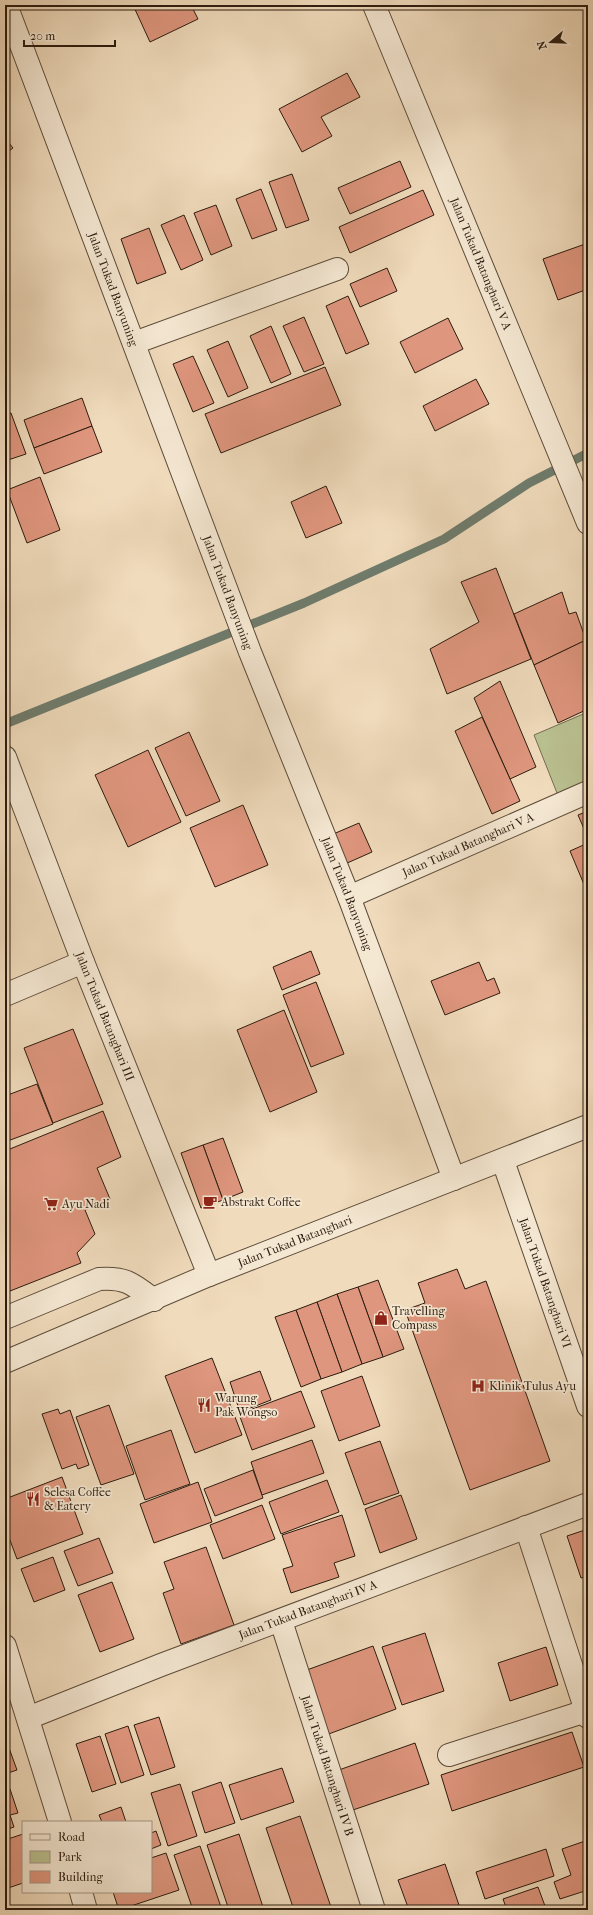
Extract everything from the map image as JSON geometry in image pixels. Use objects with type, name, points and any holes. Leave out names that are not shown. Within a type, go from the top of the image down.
[{"type":"street","name":"Jalan Tukad Banyuning","points":[[6,5],[250,652],[349,897],[454,1178]]},
{"type":"street","name":"Jalan Tukad Batanghari V A","points":[[374,5],[588,523]]},
{"type":"street","points":[[134,343],[337,269]]},
{"type":"street","name":"Jalan Tukad Batanghari III","points":[[5,757],[83,962],[209,1275]]},
{"type":"street","name":"Jalan Tukad Batanghari V A","points":[[349,897],[588,792]]},
{"type":"street","points":[[5,995],[83,962]]},
{"type":"street","name":"Jalan Tukad Batanghari","points":[[5,1362],[154,1300],[209,1275],[588,1126]]},
{"type":"street","name":"Jalan Tukad Batanghari VI","points":[[502,1161],[588,1406]]},
{"type":"street","points":[[5,1318],[99,1279],[115,1278],[132,1283],[154,1300]]},
{"type":"street","name":"Jalan Tukad Batanghari IV A","points":[[28,1718],[160,1665],[588,1504]]},
{"type":"street","points":[[449,1755],[587,1714],[526,1527]]},
{"type":"street","name":"Jalan Tukad Batanghari IV B","points":[[281,1620],[374,1910]]},
{"type":"street","points":[[5,1646],[60,1821]]},
{"type":"street","points":[[81,1893],[86,1910]]},
{"type":"green space","points":[[588,712],[588,786],[559,798],[534,735]]},
{"type":"building","points":[[133,5],[191,5],[198,19],[150,42]]},
{"type":"building","points":[[347,73],[360,97],[321,117],[332,136],[302,152],[279,109]]},
{"type":"building","points":[[5,138],[13,148],[5,154]]},
{"type":"building","points":[[400,161],[411,187],[350,214],[338,188]]},
{"type":"building","points":[[292,174],[309,220],[286,228],[269,182]]},
{"type":"building","points":[[261,189],[277,230],[252,239],[236,199]]},
{"type":"building","points":[[423,190],[434,215],[350,253],[339,227]]},
{"type":"building","points":[[216,205],[232,246],[211,255],[194,213]]},
{"type":"building","points":[[184,215],[203,260],[181,270],[161,225]]},
{"type":"building","points":[[149,228],[166,273],[137,284],[121,239]]},
{"type":"building","points":[[588,243],[588,289],[558,300],[543,259]]},
{"type":"building","points":[[387,268],[397,291],[360,307],[350,284]]},
{"type":"building","points":[[348,296],[369,344],[346,354],[326,306]]},
{"type":"building","points":[[304,317],[324,364],[304,372],[283,326]]},
{"type":"building","points":[[448,318],[463,349],[415,373],[400,342]]},
{"type":"building","points":[[271,326],[291,374],[271,383],[250,336]]},
{"type":"building","points":[[228,341],[248,388],[228,397],[207,350]]},
{"type":"building","points":[[193,356],[214,403],[193,412],[173,364]]},
{"type":"building","points":[[325,367],[341,405],[221,453],[205,414]]},
{"type":"building","points":[[476,379],[489,404],[435,431],[423,406]]},
{"type":"building","points":[[82,398],[92,426],[34,448],[24,420]]},
{"type":"building","points":[[11,413],[26,454],[5,461],[5,415]]},
{"type":"building","points":[[92,426],[102,452],[44,474],[34,448]]},
{"type":"building","points":[[40,477],[60,530],[27,543],[7,490]]},
{"type":"building","points":[[326,486],[342,523],[306,538],[291,502]]},
{"type":"building","points":[[496,568],[531,659],[447,694],[430,649],[479,622],[461,582]]},
{"type":"building","points":[[562,592],[569,614],[576,612],[586,640],[534,665],[514,614]]},
{"type":"building","points":[[588,639],[588,709],[558,723],[534,665]]},
{"type":"building","points":[[500,681],[536,767],[510,779],[474,698]]},
{"type":"building","points":[[482,717],[520,801],[492,814],[455,731]]},
{"type":"building","points":[[189,732],[220,801],[186,816],[155,748]]},
{"type":"building","points":[[148,750],[181,822],[128,847],[95,775]]},
{"type":"building","points":[[243,805],[268,865],[215,887],[190,828]]},
{"type":"building","points":[[588,811],[588,838],[578,815]]},
{"type":"building","points":[[359,823],[372,852],[345,864],[331,835]]},
{"type":"building","points":[[588,843],[588,894],[570,851]]},
{"type":"building","points":[[311,951],[320,974],[282,990],[273,967]]},
{"type":"building","points":[[479,962],[487,981],[494,978],[500,993],[445,1015],[431,981]]},
{"type":"building","points":[[316,982],[344,1054],[311,1067],[283,995]]},
{"type":"building","points":[[284,1010],[317,1092],[270,1112],[237,1030]]},
{"type":"building","points":[[73,1029],[103,1104],[53,1123],[24,1048]]},
{"type":"building","points":[[37,1084],[53,1124],[5,1142],[5,1096]]},
{"type":"building","name":"Ayu Nadi","points":[[103,1111],[121,1157],[97,1168],[110,1199],[85,1210],[95,1234],[77,1253],[81,1263],[5,1293],[5,1151]]},
{"type":"building","points":[[223,1138],[243,1192],[223,1200],[203,1145]]},
{"type":"building","points":[[203,1145],[223,1200],[201,1208],[181,1153]]},
{"type":"building","name":"Klinik Tulus Ayu","points":[[457,1269],[465,1289],[486,1281],[550,1461],[470,1490],[405,1310],[425,1303],[418,1283]]},
{"type":"building","name":"Travelling Compass","points":[[378,1280],[404,1349],[383,1357],[358,1287]]},
{"type":"building","points":[[358,1287],[383,1357],[362,1364],[337,1294]]},
{"type":"building","points":[[337,1294],[362,1364],[342,1372],[317,1302]]},
{"type":"building","points":[[317,1302],[342,1372],[321,1379],[296,1310]]},
{"type":"building","points":[[296,1310],[321,1379],[301,1387],[275,1317]]},
{"type":"building","name":"Warung Pak Wongso","points":[[212,1358],[242,1435],[195,1453],[165,1376]]},
{"type":"building","points":[[260,1371],[271,1400],[240,1412],[230,1382]]},
{"type":"building","points":[[362,1376],[380,1426],[339,1441],[321,1391]]},
{"type":"building","points":[[301,1391],[315,1427],[252,1450],[239,1414]]},
{"type":"building","points":[[109,1405],[134,1474],[101,1485],[76,1417]]},
{"type":"building","points":[[58,1409],[60,1414],[70,1410],[89,1465],[78,1469],[76,1464],[62,1469],[42,1414]]},
{"type":"building","points":[[171,1430],[190,1484],[145,1500],[126,1446]]},
{"type":"building","points":[[312,1440],[324,1473],[262,1495],[251,1462]]},
{"type":"building","points":[[380,1441],[399,1493],[364,1505],[345,1453]]},
{"type":"building","points":[[253,1470],[263,1498],[215,1516],[204,1489]]},
{"type":"building","points":[[62,1477],[83,1534],[17,1559],[5,1527],[5,1499]]},
{"type":"building","points":[[327,1480],[339,1512],[281,1534],[269,1502]]},
{"type":"building","points":[[198,1482],[212,1522],[154,1543],[140,1504]]},
{"type":"building","points":[[401,1495],[417,1539],[380,1553],[365,1509]]},
{"type":"building","points":[[262,1505],[275,1539],[223,1559],[210,1525]]},
{"type":"building","points":[[342,1515],[355,1556],[334,1563],[339,1577],[291,1593],[283,1569],[293,1566],[282,1535]]},
{"type":"building","points":[[588,1529],[588,1576],[581,1578],[567,1536]]},
{"type":"building","points":[[99,1538],[113,1573],[78,1586],[64,1551]]},
{"type":"building","points":[[206,1547],[234,1625],[181,1644],[163,1593],[174,1589],[164,1562]]},
{"type":"building","points":[[53,1557],[65,1590],[34,1602],[21,1569]]},
{"type":"building","points":[[112,1582],[134,1639],[100,1652],[78,1595]]},
{"type":"building","points":[[588,1606],[588,1619],[584,1607]]},
{"type":"building","points":[[425,1633],[444,1691],[402,1705],[382,1647]]},
{"type":"building","points":[[373,1646],[396,1709],[326,1735],[304,1671]]},
{"type":"building","points":[[546,1647],[558,1685],[510,1701],[498,1663]]},
{"type":"building","points":[[159,1717],[175,1767],[151,1775],[134,1725]]},
{"type":"building","points":[[128,1726],[144,1775],[121,1783],[105,1734]]},
{"type":"building","points":[[572,1732],[584,1767],[452,1811],[441,1775]]},
{"type":"building","points":[[100,1736],[116,1784],[92,1792],[76,1744]]},
{"type":"building","points":[[5,1737],[17,1770],[5,1774]]},
{"type":"building","points":[[415,1743],[429,1784],[350,1811],[336,1771]]},
{"type":"building","points":[[282,1768],[294,1802],[241,1820],[229,1785]]},
{"type":"building","points":[[221,1782],[235,1823],[205,1833],[192,1792]]},
{"type":"building","points":[[180,1784],[197,1836],[168,1846],[151,1793]]},
{"type":"building","points":[[10,1789],[18,1813],[10,1815],[14,1827],[5,1830],[5,1791]]},
{"type":"building","points":[[121,1807],[126,1821],[102,1821],[99,1815]]},
{"type":"building","points":[[300,1816],[332,1910],[294,1910],[266,1828]]},
{"type":"building","points":[[156,1831],[161,1845],[152,1849],[152,1833]]},
{"type":"building","points":[[22,1834],[22,1883],[5,1889],[5,1840]]},
{"type":"building","points":[[239,1834],[264,1910],[229,1910],[207,1845]]},
{"type":"building","points":[[588,1840],[588,1890],[560,1899],[554,1882],[571,1875],[562,1849]]},
{"type":"building","points":[[200,1846],[222,1910],[193,1910],[174,1855]]},
{"type":"building","points":[[546,1849],[554,1876],[485,1899],[476,1872]]},
{"type":"building","points":[[166,1853],[179,1890],[119,1910],[113,1893],[152,1893],[152,1858]]},
{"type":"building","points":[[445,1864],[460,1908],[454,1910],[409,1910],[398,1880]]},
{"type":"building","points":[[538,1887],[545,1906],[534,1910],[507,1910],[503,1899]]},
{"type":"waterway","points":[[5,724],[304,603],[444,539],[529,483],[588,453]]},
{"type":"place","name":"Abstrakt Coffee","points":[[210,1202]]},
{"type":"place","name":"Ayu Nadi","points":[[51,1204]]},
{"type":"place","name":"Travelling Compass","points":[[381,1318]]},
{"type":"place","name":"Klinik Tulus Ayu","points":[[478,1386]]},
{"type":"place","name":"Warung Pak Wongso","points":[[204,1405]]},
{"type":"place","name":"Selesa Coffee & Eatery","points":[[33,1499]]}]
